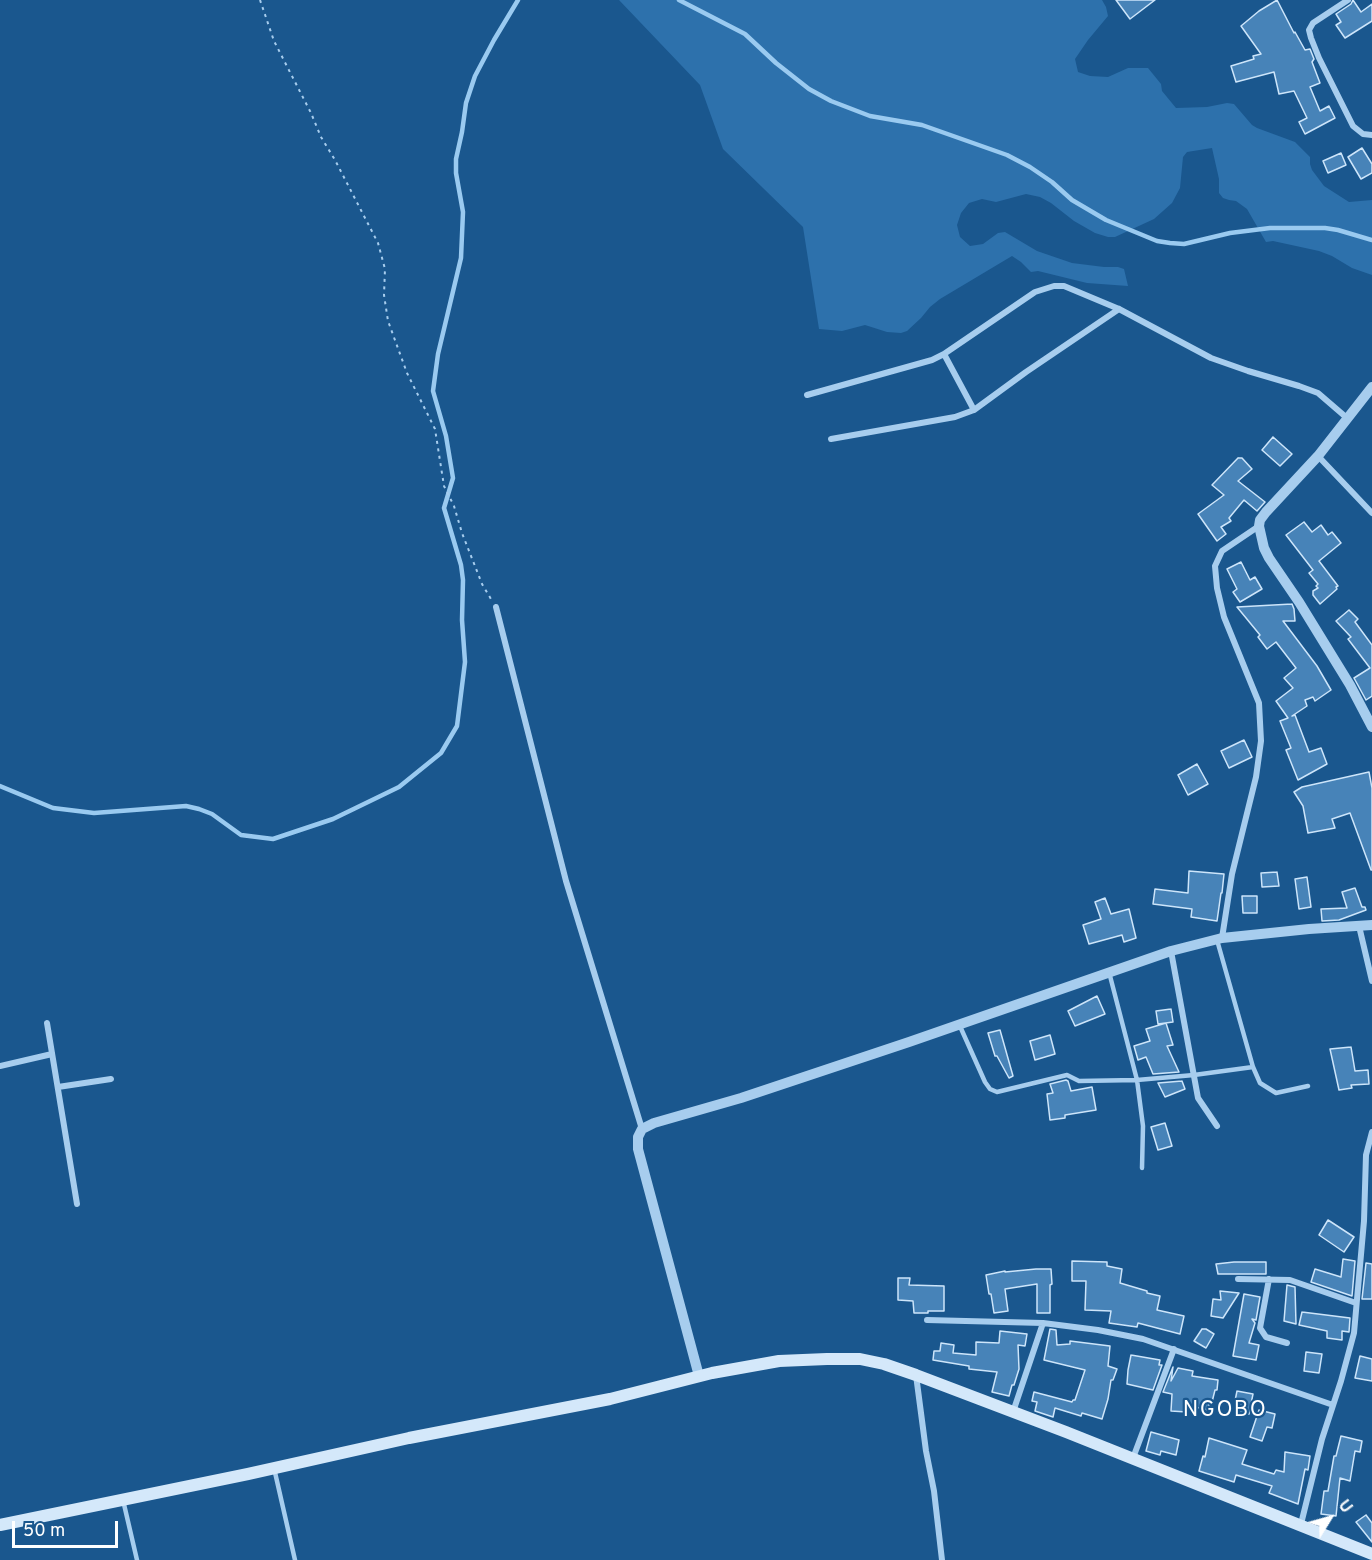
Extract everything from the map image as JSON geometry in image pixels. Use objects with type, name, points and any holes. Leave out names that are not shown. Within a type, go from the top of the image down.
[{"type":"main road","points":[[0,1525],[410,1438],[610,1399],[699,1376],[779,1361],[860,1359],[916,1375],[1265,1512],[1301,1524],[1372,1554]]},
{"type":"street","points":[[1348,0],[1313,23],[1309,30],[1319,58],[1353,126],[1363,134],[1372,135]]},
{"type":"street","points":[[807,395],[932,360],[1035,292],[1054,286],[1064,286],[1119,309],[1211,358],[1318,393],[1347,418]]},
{"type":"street","points":[[831,439],[955,417],[974,410],[1119,309]]},
{"type":"street","points":[[944,354],[974,410]]},
{"type":"street","points":[[1372,387],[1318,456],[1266,512],[1259,526],[1269,558],[1350,685],[1372,726]]},
{"type":"street","points":[[1318,456],[1372,513]]},
{"type":"street","points":[[1220,939],[1232,874],[1256,777],[1261,741],[1259,703],[1224,617],[1217,588],[1215,566],[1222,551],[1259,526]]},
{"type":"street","points":[[496,607],[566,881],[642,1129]]},
{"type":"street","points":[[1359,926],[1372,981]]},
{"type":"street","points":[[699,1376],[638,1149],[638,1137],[642,1129],[654,1123],[741,1098],[1171,951],[1220,939],[1309,929],[1372,926]]},
{"type":"street","points":[[1171,951],[1198,1098],[1216,1126]]},
{"type":"street","points":[[47,1023],[77,1204]]},
{"type":"street","points":[[0,1065],[52,1054]]},
{"type":"street","points":[[57,1087],[111,1079]]},
{"type":"street","points":[[1301,1524],[1322,1439],[1354,1333],[1364,1221],[1366,1155],[1372,1132]]},
{"type":"street","points":[[1238,1279],[1290,1280],[1356,1303]]},
{"type":"street","points":[[1269,1279],[1260,1328],[1266,1337],[1287,1343]]},
{"type":"street","points":[[927,1320],[1043,1323],[1143,1339],[1333,1405]]},
{"type":"street","points":[[1013,1412],[1043,1323]]},
{"type":"street","points":[[1133,1459],[1174,1349]]},
{"type":"street","points":[[916,1375],[942,1560]]},
{"type":"lane","points":[[1220,939],[1253,1067],[1260,1083],[1276,1093],[1308,1086]]},
{"type":"lane","points":[[1108,972],[1137,1080],[1143,1126],[1142,1168]]},
{"type":"lane","points":[[959,1024],[985,1082],[990,1089],[998,1092],[1068,1075],[1079,1081],[1137,1080],[1253,1067]]},
{"type":"lane","points":[[274,1468],[295,1560]]},
{"type":"lane","points":[[123,1500],[137,1560]]},
{"type":"path","points":[[260,0],[274,41],[321,137],[378,243],[385,269],[384,294],[388,321],[407,373],[435,429],[444,486],[454,506],[482,584],[496,607]]},
{"type":"shaded area","points":[[619,0],[1102,0],[1108,16],[1075,59],[1078,72],[1090,76],[1108,77],[1128,68],[1148,68],[1176,108],[1234,104],[1252,125],[1295,142],[1310,157],[1312,170],[1324,186],[1349,202],[1372,200],[1372,275],[1352,268],[1319,251],[1273,241],[1266,242],[1247,209],[1236,201],[1223,198],[1219,193],[1219,179],[1212,148],[1187,152],[1183,157],[1180,188],[1172,203],[1154,219],[1115,237],[1095,233],[1074,221],[1051,203],[1040,197],[1026,194],[996,202],[982,199],[969,203],[961,213],[957,225],[960,237],[970,246],[983,244],[998,233],[1005,232],[1037,251],[1072,263],[1124,269],[1128,286],[1087,283],[1038,271],[1031,272],[1012,256],[940,299],[907,331],[887,332],[865,325],[842,331],[819,329],[803,227],[723,149],[700,85]]},
{"type":"building","points":[[1116,0],[1155,0],[1130,19]]},
{"type":"building","points":[[1277,0],[1294,33],[1305,50],[1310,49],[1314,59],[1312,62],[1320,83],[1310,87],[1320,111],[1329,106],[1335,118],[1305,134],[1299,122],[1307,118],[1294,91],[1279,94],[1274,72],[1236,82],[1231,66],[1254,59],[1253,56],[1261,54],[1241,26]]},
{"type":"building","points":[[1353,0],[1361,12],[1372,4],[1372,21],[1345,38],[1336,25],[1341,22],[1336,14],[1351,4]]},
{"type":"building","points":[[1362,148],[1372,164],[1372,173],[1361,179],[1348,157]]},
{"type":"building","points":[[1341,153],[1346,165],[1328,173],[1323,161]]},
{"type":"building","points":[[1273,437],[1292,454],[1280,466],[1262,450]]},
{"type":"building","points":[[1238,458],[1242,458],[1252,469],[1238,481],[1265,502],[1257,511],[1244,500],[1229,518],[1231,521],[1221,527],[1226,534],[1217,541],[1198,514],[1224,495],[1212,485]]},
{"type":"building","points":[[1304,522],[1312,532],[1321,525],[1328,535],[1332,532],[1341,543],[1319,561],[1338,586],[1320,604],[1313,595],[1318,584],[1309,573],[1313,570],[1286,535]]},
{"type":"building","points":[[1241,562],[1250,580],[1255,577],[1262,589],[1240,602],[1233,592],[1237,589],[1227,569]]},
{"type":"building","points":[[1292,604],[1295,621],[1283,621],[1317,666],[1331,690],[1315,701],[1313,697],[1305,700],[1307,706],[1292,716],[1295,715],[1309,752],[1321,748],[1327,764],[1298,780],[1286,750],[1291,748],[1280,721],[1288,718],[1276,701],[1293,688],[1284,678],[1296,668],[1276,642],[1267,649],[1258,637],[1260,635],[1237,607]]},
{"type":"building","points":[[1349,610],[1358,619],[1355,622],[1372,645],[1372,696],[1366,700],[1354,678],[1370,668],[1348,639],[1351,637],[1336,621]]},
{"type":"building","points":[[1244,740],[1252,757],[1229,768],[1221,751]]},
{"type":"building","points":[[1197,764],[1208,784],[1188,795],[1178,775]]},
{"type":"building","points":[[1369,772],[1372,788],[1372,870],[1350,813],[1332,819],[1335,828],[1308,833],[1303,806],[1294,792],[1302,787]]},
{"type":"building","points":[[1189,871],[1224,874],[1217,921],[1191,917],[1192,909],[1153,904],[1155,889],[1188,893]]},
{"type":"building","points":[[1277,872],[1279,886],[1262,887],[1261,873]]},
{"type":"building","points":[[1307,877],[1311,907],[1299,909],[1295,879]]},
{"type":"building","points":[[1355,888],[1362,907],[1366,910],[1339,920],[1322,921],[1321,909],[1347,908],[1342,892]]},
{"type":"building","points":[[1242,896],[1257,896],[1257,913],[1243,913]]},
{"type":"building","points":[[1105,898],[1111,914],[1129,909],[1136,938],[1124,942],[1122,935],[1089,944],[1083,925],[1101,919],[1095,902]]},
{"type":"building","points":[[1097,996],[1105,1014],[1075,1026],[1068,1011]]},
{"type":"building","points":[[1171,1009],[1173,1022],[1158,1024],[1156,1011]]},
{"type":"building","points":[[1166,1023],[1173,1045],[1167,1046],[1179,1072],[1153,1074],[1146,1057],[1138,1060],[1134,1046],[1150,1041],[1146,1029]]},
{"type":"building","points":[[1000,1030],[1013,1076],[1009,1078],[995,1056],[988,1033]]},
{"type":"building","points":[[1050,1035],[1055,1054],[1035,1060],[1030,1041]]},
{"type":"building","points":[[1351,1047],[1355,1071],[1368,1070],[1369,1084],[1351,1085],[1352,1088],[1339,1090],[1330,1049]]},
{"type":"building","points":[[1066,1080],[1071,1091],[1092,1087],[1096,1110],[1050,1120],[1047,1094],[1053,1093],[1050,1084]]},
{"type":"building","points":[[1182,1081],[1185,1089],[1165,1097],[1158,1083]]},
{"type":"building","points":[[1165,1123],[1172,1146],[1158,1150],[1151,1127]]},
{"type":"building","points":[[1328,1220],[1354,1237],[1344,1252],[1319,1235]]},
{"type":"building","points":[[1343,1259],[1355,1261],[1352,1296],[1311,1282],[1315,1269],[1341,1277]]},
{"type":"building","points":[[1072,1261],[1107,1262],[1107,1266],[1122,1269],[1120,1283],[1160,1296],[1157,1310],[1184,1316],[1180,1334],[1138,1323],[1137,1327],[1109,1323],[1111,1311],[1085,1310],[1086,1281],[1072,1281]]},
{"type":"building","points":[[1266,1262],[1266,1274],[1218,1274],[1216,1264]]},
{"type":"building","points":[[1366,1263],[1372,1264],[1372,1299],[1362,1299]]},
{"type":"building","points":[[1051,1269],[1050,1313],[1037,1313],[1037,1284],[1005,1289],[1008,1311],[994,1313],[986,1275]]},
{"type":"building","points":[[898,1278],[910,1278],[909,1285],[944,1286],[944,1311],[914,1313],[913,1301],[898,1300]]},
{"type":"building","points":[[1287,1285],[1295,1287],[1296,1324],[1284,1321]]},
{"type":"building","points":[[1220,1291],[1239,1293],[1223,1318],[1211,1316],[1213,1299],[1221,1300]]},
{"type":"building","points":[[1244,1294],[1260,1297],[1256,1320],[1252,1319],[1255,1323],[1249,1343],[1259,1345],[1256,1360],[1233,1356]]},
{"type":"building","points":[[1302,1312],[1350,1318],[1349,1332],[1342,1331],[1342,1340],[1327,1338],[1327,1331],[1299,1325]]},
{"type":"building","points":[[1050,1329],[1056,1330],[1057,1345],[1070,1344],[1070,1341],[1110,1346],[1108,1366],[1117,1369],[1111,1380],[1102,1419],[1082,1413],[1081,1416],[1055,1408],[1053,1417],[1035,1411],[1037,1402],[1032,1401],[1034,1392],[1072,1402],[1075,1400],[1085,1370],[1044,1360]]},
{"type":"building","points":[[1202,1329],[1214,1334],[1206,1348],[1194,1341]]},
{"type":"building","points":[[1000,1331],[1027,1334],[1025,1346],[1018,1345],[1019,1369],[1009,1396],[992,1392],[997,1372],[969,1369],[969,1366],[933,1360],[934,1351],[940,1351],[941,1343],[954,1345],[953,1353],[976,1355],[976,1342],[999,1343]]},
{"type":"building","points":[[1306,1352],[1322,1354],[1319,1373],[1304,1371]]},
{"type":"building","points":[[1131,1355],[1160,1360],[1159,1365],[1162,1365],[1153,1390],[1127,1384]]},
{"type":"building","points":[[1360,1356],[1372,1359],[1372,1381],[1355,1378]]},
{"type":"building","points":[[1173,1367],[1171,1381],[1178,1368],[1193,1371],[1192,1376],[1218,1380],[1217,1390],[1215,1390],[1212,1402],[1210,1401],[1208,1410],[1187,1405],[1187,1412],[1171,1411],[1172,1394],[1163,1392]]},
{"type":"building","points":[[1237,1391],[1253,1394],[1249,1414],[1235,1415]]},
{"type":"building","points":[[1259,1410],[1275,1414],[1272,1428],[1267,1427],[1262,1441],[1250,1437]]},
{"type":"building","points":[[1151,1432],[1179,1440],[1176,1455],[1161,1451],[1160,1455],[1146,1451]]},
{"type":"building","points":[[1341,1436],[1362,1441],[1360,1452],[1355,1451],[1350,1481],[1340,1478],[1336,1516],[1321,1514],[1324,1491],[1328,1491],[1334,1456],[1336,1456]]},
{"type":"building","points":[[1209,1438],[1247,1450],[1242,1464],[1274,1474],[1276,1470],[1284,1472],[1285,1452],[1310,1456],[1298,1504],[1269,1493],[1272,1486],[1236,1475],[1234,1482],[1199,1471]]},
{"type":"building","points":[[1366,1515],[1372,1523],[1372,1542],[1356,1522]]},
{"type":"waterway","points":[[0,786],[53,808],[94,813],[186,806],[212,814],[241,835],[273,839],[333,819],[399,787],[441,753],[457,726],[465,662],[461,565],[444,508],[453,478],[446,436],[433,391],[438,354],[461,258],[463,212],[456,173],[456,159],[466,103],[475,76],[518,0]]},
{"type":"waterway","points":[[679,0],[745,34],[809,89],[831,101],[870,116],[922,125],[1007,155],[1030,167],[1072,200],[1106,220],[1157,241],[1184,244],[1230,233],[1270,228],[1325,228],[1372,240]]},
{"type":"district","name":"NGOBO","points":[[1225,1412]]}]
